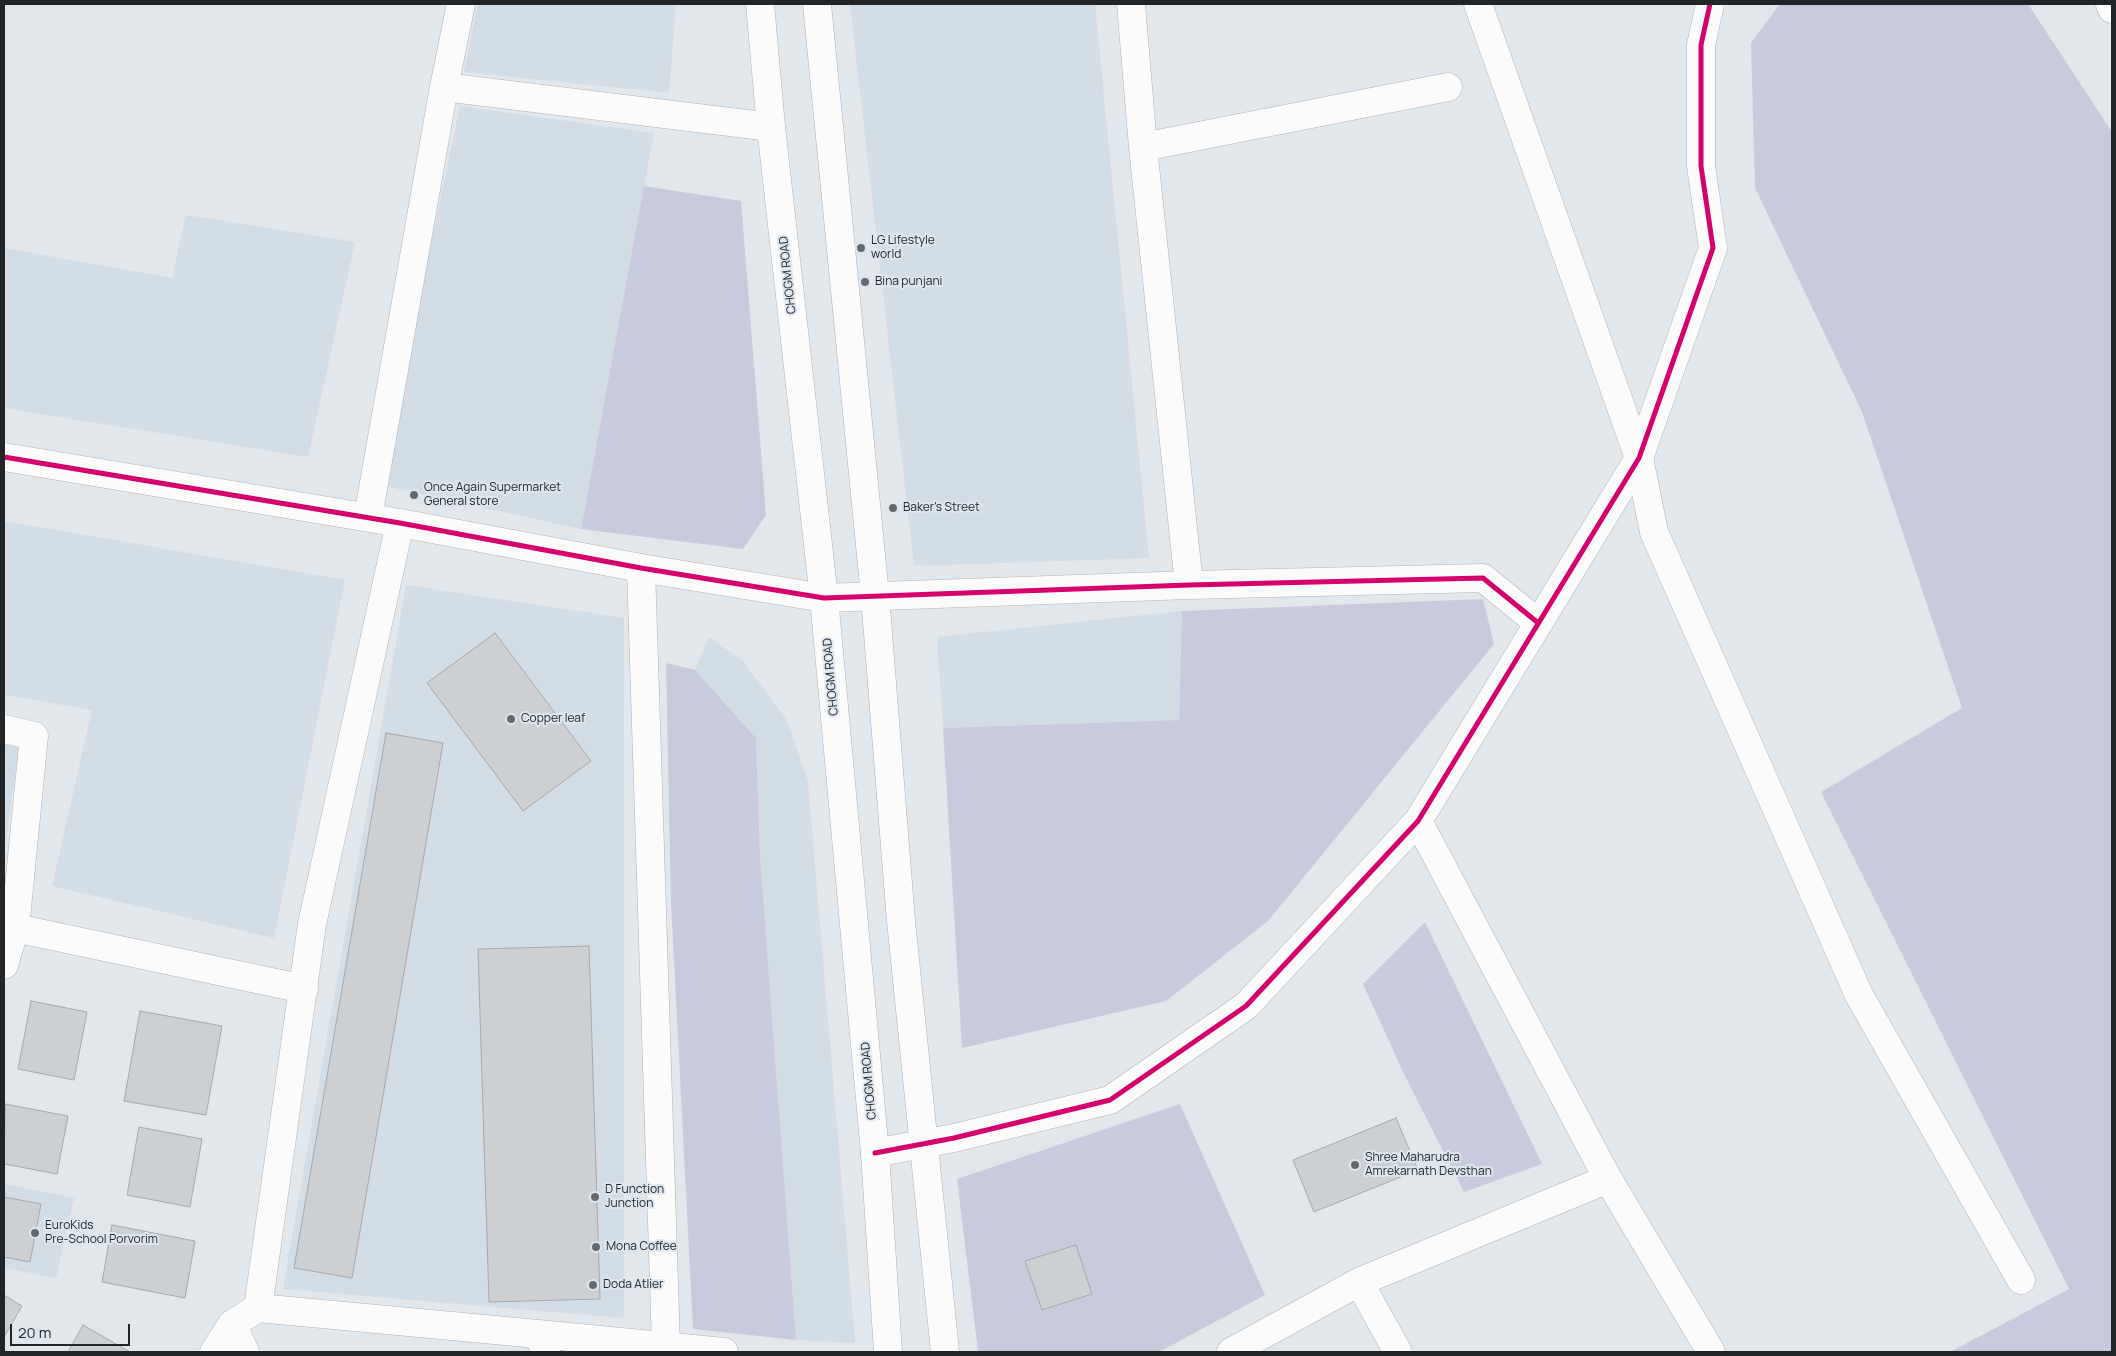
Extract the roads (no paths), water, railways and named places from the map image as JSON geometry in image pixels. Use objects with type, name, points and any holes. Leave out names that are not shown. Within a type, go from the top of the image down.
[{"type":"street","points":[[368,517],[444,87],[462,4]]},
{"type":"street","name":"CHOGM ROAD","points":[[760,4],[771,127],[824,598],[875,1153],[888,1352]]},
{"type":"street","points":[[816,4],[875,596],[901,920],[945,1352]]},
{"type":"street","points":[[1131,4],[1143,147],[1189,585]]},
{"type":"street","points":[[1478,4],[1639,458],[1654,532],[1859,995],[2021,1280]]},
{"type":"street","points":[[875,1153],[924,1144],[1110,1100],[1246,1006],[1418,821],[1537,622],[1639,458],[1712,248],[1701,166],[1701,45],[1710,4]]},
{"type":"street","points":[[2110,4],[2112,9]]},
{"type":"street","points":[[444,87],[771,127]]},
{"type":"street","points":[[1143,147],[1448,87]]},
{"type":"street","points":[[4,457],[368,517],[641,568],[824,598],[1189,585],[1483,578],[1537,622]]},
{"type":"street","points":[[258,1308],[312,924],[400,523]]},
{"type":"street","points":[[641,568],[666,1346]]},
{"type":"street","points":[[4,729],[34,736],[15,928],[4,966]]},
{"type":"street","points":[[1418,821],[1608,1179],[1711,1352]]},
{"type":"street","points":[[15,928],[304,989]]},
{"type":"street","points":[[1231,1352],[1359,1282],[1608,1179]]},
{"type":"street","points":[[1359,1282],[1398,1352]]},
{"type":"street","points":[[214,1352],[232,1324],[258,1308],[542,1343],[666,1346],[724,1352]]},
{"type":"street","points":[[232,1324],[245,1352]]},
{"type":"place","name":"LG Lifestyle world","points":[[861,248]]},
{"type":"place","name":"Bina punjani","points":[[865,282]]},
{"type":"place","name":"Once Again Supermarket General store","points":[[414,495]]},
{"type":"place","name":"Baker's Street","points":[[893,508]]},
{"type":"place","name":"Copper leaf","points":[[511,719]]},
{"type":"place","name":"Shree Maharudra Amrekarnath Devsthan","points":[[1355,1165]]},
{"type":"place","name":"D Function Junction","points":[[595,1197]]},
{"type":"place","name":"EuroKids Pre-School Porvorim","points":[[35,1233]]},
{"type":"place","name":"Mona Coffee","points":[[596,1247]]},
{"type":"place","name":"Doda Atlier","points":[[593,1285]]}]
